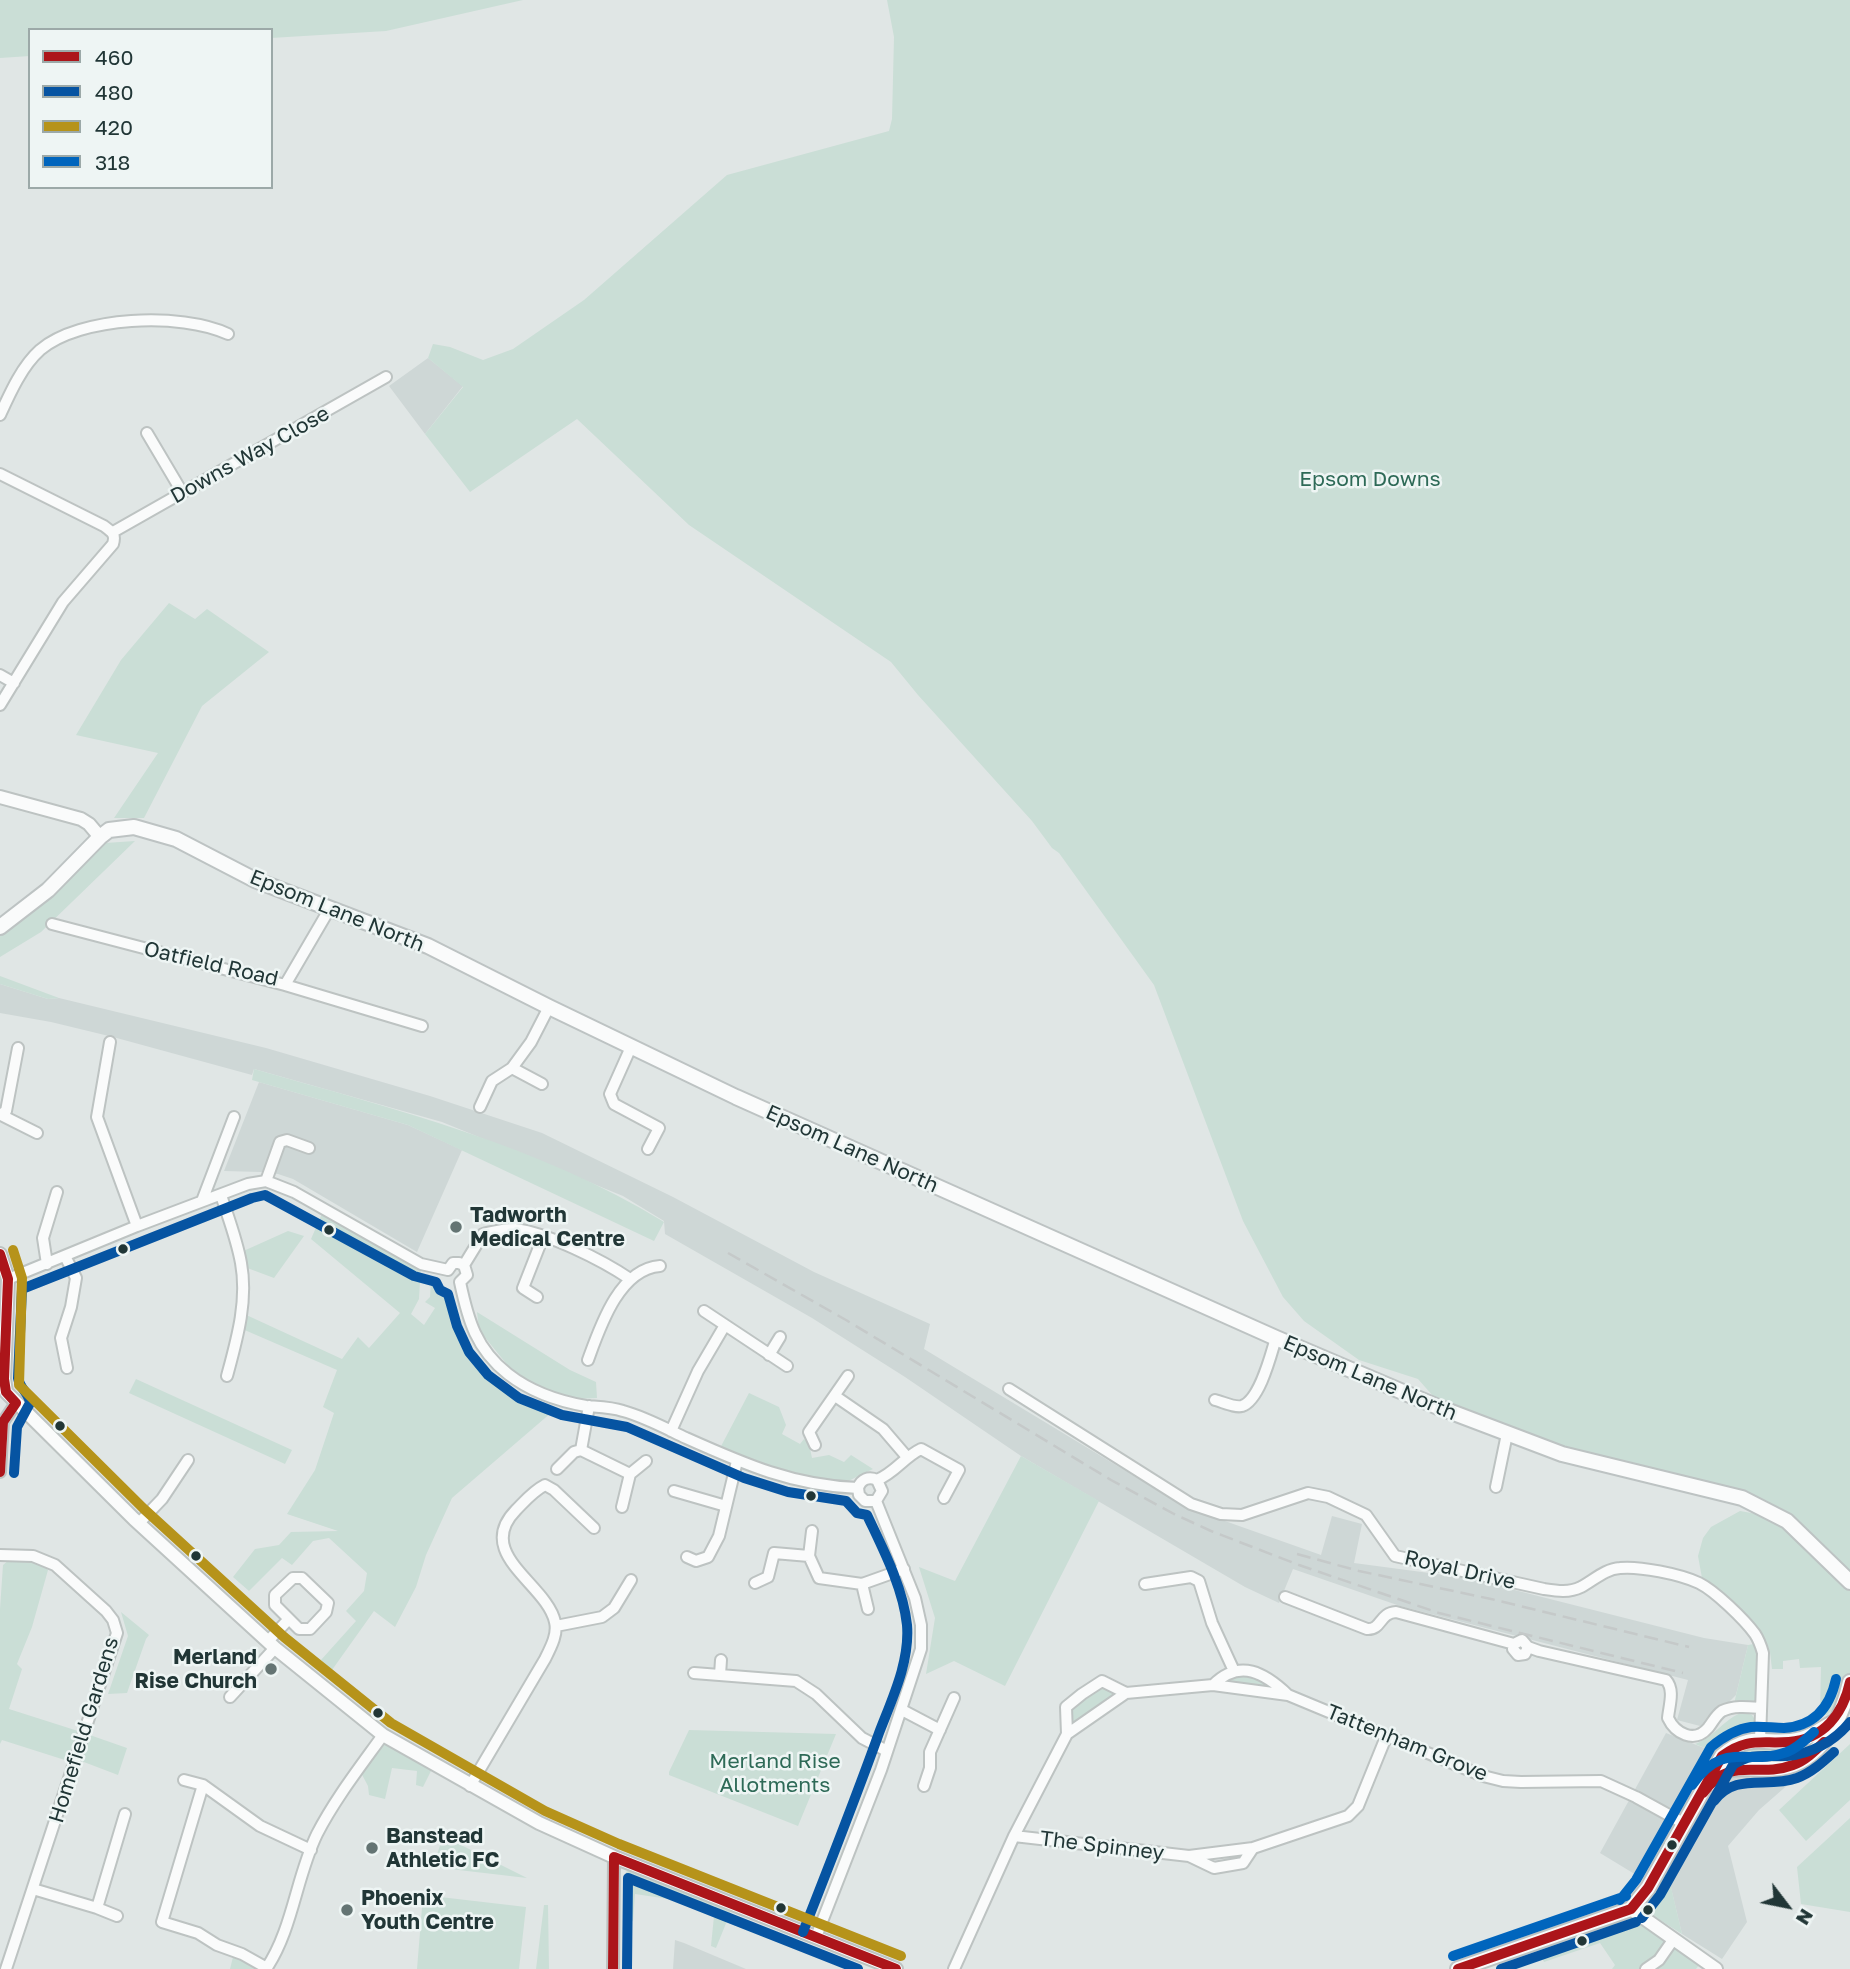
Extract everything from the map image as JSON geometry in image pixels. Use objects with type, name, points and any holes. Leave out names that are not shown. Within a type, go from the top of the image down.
[{"type":"main road","name":"Epsom Lane North","points":[[0,927],[48,890],[109,831],[134,827],[176,839],[255,880],[428,946],[631,1047],[803,1127],[1276,1338],[1507,1434],[1581,1460],[1742,1498],[1773,1512],[1793,1526],[1850,1582]]},
{"type":"main road","points":[[1708,1784],[1732,1769],[1795,1765],[1831,1734],[1847,1698],[1850,1682]]},
{"type":"main road","points":[[1458,1969],[1631,1909],[1648,1888],[1722,1756],[1742,1742],[1799,1740],[1836,1721]]},
{"type":"main road","points":[[1776,1741],[1784,1752],[1780,1768]]},
{"type":"main road","points":[[1742,1742],[1740,1756],[1744,1770]]},
{"type":"street","points":[[0,415],[28,363],[41,349],[72,331],[136,320],[195,323],[211,326],[228,334]]},
{"type":"street","name":"Downs Way Close","points":[[113,532],[386,377]]},
{"type":"street","points":[[147,433],[182,492]]},
{"type":"street","points":[[0,474],[113,532],[115,538],[113,544],[62,602],[0,705]]},
{"type":"street","points":[[0,675],[14,683]]},
{"type":"street","points":[[0,797],[81,819],[100,837]]},
{"type":"street","name":"Oatfield Road","points":[[52,924],[285,985],[330,908]]},
{"type":"street","points":[[285,985],[422,1026]]},
{"type":"street","points":[[480,1107],[492,1081],[512,1068],[531,1042],[549,1007]]},
{"type":"street","points":[[110,1042],[97,1117],[137,1226]]},
{"type":"street","points":[[631,1047],[610,1094],[614,1104],[659,1128],[648,1149]]},
{"type":"street","points":[[18,1048],[6,1111],[0,1115],[37,1133]]},
{"type":"street","points":[[512,1068],[542,1084]]},
{"type":"street","points":[[202,1201],[234,1117]]},
{"type":"street","points":[[266,1181],[280,1142],[287,1140],[309,1148]]},
{"type":"street","points":[[8,1279],[202,1201],[248,1184],[266,1181],[294,1192],[421,1264],[447,1270]]},
{"type":"street","points":[[47,1264],[43,1238],[57,1192]]},
{"type":"street","points":[[221,1195],[237,1246],[243,1287],[240,1328],[227,1376]]},
{"type":"street","points":[[460,1282],[467,1275],[464,1265],[483,1234],[513,1229],[543,1237],[609,1264],[630,1279]]},
{"type":"street","points":[[537,1297],[523,1288],[543,1237]]},
{"type":"street","points":[[0,1254],[8,1279],[4,1314],[6,1392],[139,1523],[314,1682],[383,1735],[539,1823],[614,1857],[896,1969]]},
{"type":"street","points":[[65,1256],[76,1278],[71,1307],[61,1338],[67,1368]]},
{"type":"street","points":[[460,1282],[450,1280],[447,1270],[456,1262],[464,1265]]},
{"type":"street","points":[[588,1360],[604,1318],[630,1279],[650,1266],[660,1266]]},
{"type":"street","points":[[460,1282],[472,1329],[487,1353],[507,1373],[546,1396],[620,1410],[774,1475],[814,1485],[858,1488]]},
{"type":"street","points":[[704,1311],[787,1366]]},
{"type":"street","points":[[671,1431],[698,1371],[725,1325]]},
{"type":"street","points":[[769,1355],[780,1337]]},
{"type":"street","points":[[1215,1400],[1238,1407],[1251,1400],[1261,1381],[1276,1338]]},
{"type":"street","points":[[815,1445],[809,1432],[848,1376]]},
{"type":"street","name":"Royal Drive","points":[[1009,1389],[1191,1504],[1221,1514],[1242,1515],[1308,1493],[1328,1497],[1366,1516],[1395,1556],[1563,1592],[1579,1588],[1617,1568],[1637,1568],[1699,1583],[1731,1610],[1755,1634],[1760,1643],[1763,1653],[1759,1740]]},
{"type":"street","points":[[835,1396],[883,1429],[907,1457]]},
{"type":"street","points":[[0,1472],[3,1422],[16,1403]]},
{"type":"street","points":[[581,1450],[589,1406]]},
{"type":"street","points":[[1496,1487],[1507,1434]]},
{"type":"street","points":[[876,1501],[864,1501],[859,1495],[858,1488],[862,1481],[867,1478],[877,1480],[890,1475],[907,1457],[921,1449],[959,1470],[944,1497]]},
{"type":"street","points":[[557,1469],[574,1452],[581,1450],[630,1474]]},
{"type":"street","points":[[139,1523],[162,1499],[188,1460]]},
{"type":"street","points":[[621,1507],[630,1474],[646,1461]]},
{"type":"street","points":[[687,1557],[696,1561],[708,1557],[719,1535],[737,1461]]},
{"type":"street","points":[[876,1501],[882,1490],[877,1480]]},
{"type":"street","points":[[470,1786],[545,1659],[553,1643],[556,1626],[546,1601],[520,1574],[506,1554],[502,1537],[512,1514],[537,1489],[545,1486],[554,1490],[594,1528]]},
{"type":"street","points":[[674,1491],[726,1506]]},
{"type":"street","points":[[816,1937],[902,1710],[921,1649],[921,1625],[915,1598],[876,1501]]},
{"type":"street","points":[[812,1531],[808,1556],[819,1578],[862,1584],[904,1569]]},
{"type":"street","points":[[755,1583],[768,1577],[774,1553],[808,1556]]},
{"type":"street","name":"Homefield Gardens","points":[[0,1555],[33,1556],[55,1565],[106,1611],[113,1620],[117,1633],[6,1969]]},
{"type":"street","points":[[1145,1584],[1191,1577],[1199,1581],[1212,1623],[1234,1671]]},
{"type":"street","points":[[293,1578],[302,1578],[328,1603],[326,1612],[310,1629],[299,1629],[289,1619],[275,1605],[275,1595],[293,1578]]},
{"type":"street","points":[[556,1626],[601,1617],[614,1608],[631,1580]]},
{"type":"street","points":[[862,1584],[868,1609]]},
{"type":"street","points":[[1285,1597],[1367,1629],[1378,1626],[1388,1612],[1396,1612],[1514,1644],[1513,1649],[1518,1655],[1525,1654],[1528,1647],[1666,1680],[1671,1685],[1668,1718],[1672,1727],[1689,1736],[1702,1733],[1724,1710],[1737,1707],[1761,1708]]},
{"type":"street","points":[[230,1697],[289,1619]]},
{"type":"street","points":[[720,1675],[721,1660]]},
{"type":"street","name":"Tattenham Grove","points":[[1213,1685],[1221,1677],[1234,1671],[1254,1671],[1271,1679],[1288,1695]]},
{"type":"street","points":[[694,1673],[796,1681],[816,1694],[862,1738],[887,1751]]},
{"type":"street","name":"Tattenham Grove","points":[[1067,1734],[1066,1707],[1082,1693],[1102,1681],[1126,1693]]},
{"type":"street","name":"Tattenham Grove","points":[[954,1969],[1014,1836],[1067,1734],[1126,1693],[1213,1685],[1288,1695],[1482,1776],[1503,1781],[1601,1781],[1685,1824]]},
{"type":"street","points":[[924,1786],[930,1768],[930,1752],[954,1698]]},
{"type":"street","points":[[902,1710],[940,1730]]},
{"type":"street","points":[[202,1785],[162,1922],[198,1933],[266,1968],[277,1953],[318,1833],[383,1735]]},
{"type":"street","name":"The Spinney","points":[[1014,1836],[1189,1856],[1214,1868],[1243,1863],[1253,1848],[1348,1816],[1358,1806],[1386,1737]]},
{"type":"street","points":[[184,1780],[202,1785],[260,1826],[310,1850]]},
{"type":"street","points":[[97,1908],[125,1814]]},
{"type":"street","points":[[613,1969],[614,1857]]},
{"type":"street","points":[[33,1889],[117,1916]]},
{"type":"street","points":[[1631,1909],[1716,1969]]},
{"type":"street","points":[[1646,1969],[1659,1960],[1673,1940]]},
{"type":"shaded area","points":[[428,358],[463,386],[425,434],[389,386]]},
{"type":"shaded area","points":[[0,984],[48,999],[59,998],[266,1048],[430,1096],[542,1133],[673,1197],[814,1272],[930,1324],[924,1349],[1139,1479],[1208,1515],[1321,1555],[1332,1516],[1362,1524],[1354,1563],[1467,1578],[1704,1638],[1748,1645],[1736,1695],[1704,1727],[1677,1720],[1688,1680],[1400,1606],[1293,1569],[1279,1603],[1245,1587],[1021,1456],[812,1318],[665,1234],[664,1221],[623,1196],[442,1122],[254,1069],[252,1075],[113,1037],[0,1013]]},
{"type":"shaded area","points":[[259,1082],[408,1125],[462,1150],[417,1252],[293,1179],[261,1172],[224,1171]]},
{"type":"shaded area","points":[[1666,1733],[1791,1782],[1759,1810],[1728,1846],[1747,1922],[1722,1959],[1682,1934],[1667,1871],[1656,1887],[1600,1853]]},
{"type":"shaded area","points":[[675,1940],[684,1943],[746,1969],[673,1969]]},
{"type":"green space","points":[[0,0],[523,0],[386,31],[273,38],[273,28],[28,28],[28,56],[0,58]]},
{"type":"green space","name":"Epsom Downs","points":[[887,0],[1850,0],[1850,1709],[1836,1706],[1827,1715],[1820,1715],[1821,1667],[1800,1668],[1799,1659],[1783,1661],[1783,1669],[1772,1669],[1770,1652],[1757,1628],[1702,1578],[1698,1556],[1703,1538],[1711,1527],[1740,1511],[1763,1515],[1786,1530],[1803,1536],[1742,1498],[1550,1443],[1433,1396],[1418,1379],[1359,1360],[1304,1321],[1283,1297],[1243,1221],[1154,985],[1059,853],[891,662],[689,525],[577,419],[470,492],[425,434],[463,387],[428,358],[433,344],[450,347],[483,360],[513,349],[584,300],[727,175],[889,131],[892,119],[894,37]]},
{"type":"green space","points":[[169,603],[195,619],[207,609],[269,652],[202,706],[144,818],[114,818],[158,753],[76,735],[121,660]]},
{"type":"green space","points":[[135,841],[41,932],[0,957],[0,933],[54,892],[105,843]]},
{"type":"green space","points":[[0,976],[59,998],[48,999],[0,984]]},
{"type":"green space","points":[[254,1069],[412,1115],[516,1150],[567,1171],[664,1222],[654,1241],[408,1125],[252,1080]]},
{"type":"green space","points":[[324,1209],[421,1264],[419,1299],[411,1314],[424,1325],[435,1308],[425,1302],[430,1297],[431,1281],[442,1288],[454,1300],[465,1339],[480,1363],[514,1392],[552,1412],[452,1498],[426,1555],[416,1587],[395,1627],[374,1611],[332,1670],[321,1660],[356,1621],[346,1611],[364,1591],[367,1573],[329,1538],[313,1541],[292,1565],[282,1558],[249,1591],[233,1577],[255,1549],[279,1545],[291,1532],[338,1531],[287,1514],[315,1470],[334,1413],[323,1407],[337,1370],[240,1328],[242,1313],[342,1359],[358,1337],[369,1348],[400,1313],[311,1239]]},
{"type":"green space","points":[[288,1231],[304,1236],[274,1278],[242,1266],[239,1253]]},
{"type":"green space","points":[[477,1312],[570,1370],[596,1382],[597,1398],[574,1399],[554,1394],[509,1367],[479,1330]]},
{"type":"green space","points":[[136,1379],[292,1450],[285,1464],[129,1393]]},
{"type":"green space","points":[[749,1393],[779,1407],[786,1425],[782,1434],[800,1444],[804,1439],[809,1444],[812,1458],[829,1455],[844,1462],[851,1455],[873,1469],[836,1487],[718,1452]]},
{"type":"green space","points":[[1021,1456],[1099,1501],[1005,1686],[954,1661],[926,1674],[935,1618],[919,1567],[955,1581]]},
{"type":"green space","points":[[15,1555],[33,1556],[48,1570],[32,1627],[17,1664],[22,1669],[9,1709],[78,1731],[68,1761],[2,1740],[0,1744],[0,1609],[3,1565]]},
{"type":"green space","points":[[121,1612],[149,1635],[127,1693],[108,1694],[128,1636]]},
{"type":"green space","points":[[1760,1643],[1761,1708],[1733,1708],[1748,1645]]},
{"type":"green space","points":[[1254,1671],[1288,1695],[1213,1685],[1221,1677]]},
{"type":"green space","points":[[1102,1681],[1126,1693],[1067,1734],[1066,1707]]},
{"type":"green space","points":[[1744,1712],[1752,1715],[1756,1721],[1751,1731],[1732,1739],[1717,1753],[1695,1744],[1737,1715]]},
{"type":"green space","name":"Merland Rise Allotments","points":[[689,1730],[836,1734],[798,1826],[669,1775]]},
{"type":"green space","points":[[84,1733],[127,1748],[118,1775],[76,1759]]},
{"type":"green space","points":[[383,1735],[434,1765],[423,1787],[416,1785],[417,1771],[392,1768],[385,1799],[369,1795],[368,1786],[359,1769]]},
{"type":"green space","points":[[1742,1742],[1782,1747],[1784,1760],[1744,1770],[1740,1756]]},
{"type":"green space","points":[[1850,1744],[1850,1800],[1806,1841],[1779,1810]]},
{"type":"green space","points":[[1850,1818],[1850,1912],[1801,1904],[1797,1867]]},
{"type":"green space","points":[[443,1836],[527,1878],[433,1867]]},
{"type":"green space","points":[[630,1869],[731,1911],[716,1948],[711,1946],[715,1906],[635,1894],[633,1921],[626,1920],[626,1872]]},
{"type":"green space","points":[[1667,1870],[1682,1934],[1641,1908]]},
{"type":"green space","points":[[423,1895],[526,1907],[519,1969],[417,1969]]},
{"type":"green space","points":[[544,1905],[548,1905],[549,1969],[536,1969]]},
{"type":"green space","points":[[1631,1909],[1703,1960],[1696,1969],[1612,1969],[1615,1965],[1600,1943],[1544,1962],[1539,1951],[1602,1928],[1602,1918]]},
{"type":"green space","points":[[233,1957],[257,1967],[259,1969],[230,1969]]},
{"type":"railway","points":[[728,1253],[846,1320],[1111,1480],[1211,1531],[1299,1565],[1439,1613],[1683,1673]]},
{"type":"railway","points":[[1297,1554],[1359,1571],[1491,1599],[1689,1647]]},
{"type":"transit line","name":"480","points":[[14,1473],[17,1427],[30,1403],[18,1378],[22,1289],[265,1195],[414,1276],[436,1282],[440,1290],[448,1294],[457,1326],[469,1352],[488,1375],[519,1398],[562,1415],[627,1427],[744,1478],[788,1492],[846,1501],[857,1513],[867,1515],[897,1582],[907,1625],[906,1653],[894,1694],[803,1932]]},
{"type":"transit line","name":"420","points":[[13,1250],[22,1278],[19,1385],[144,1509],[284,1637],[391,1723],[545,1811],[619,1844],[901,1956]]},
{"type":"transit line","name":"460","points":[[0,1254],[8,1279],[4,1379],[6,1392],[16,1403]]},
{"type":"transit line","name":"460","points":[[0,1472],[3,1422],[16,1403]]},
{"type":"transit line","name":"318","points":[[1620,1900],[1636,1880],[1711,1747],[1745,1728],[1784,1728],[1812,1719],[1830,1698],[1836,1679]]},
{"type":"transit line","name":"460","points":[[1631,1909],[1648,1888],[1722,1756],[1747,1744],[1789,1742],[1812,1736],[1830,1723],[1837,1714],[1850,1682]]},
{"type":"transit line","name":"480","points":[[1642,1918],[1660,1895],[1733,1765],[1752,1757],[1796,1755],[1814,1749],[1830,1741],[1850,1722]]},
{"type":"transit line","name":"318","points":[[1692,1785],[1704,1771],[1726,1758],[1773,1756],[1787,1752],[1814,1732]]},
{"type":"transit line","name":"460","points":[[1703,1793],[1724,1774],[1745,1770],[1780,1769],[1797,1763],[1824,1742]]},
{"type":"transit line","name":"480","points":[[1714,1801],[1723,1792],[1742,1784],[1797,1778],[1834,1752]]},
{"type":"transit line","name":"460","points":[[614,1857],[896,1969]]},
{"type":"transit line","name":"460","points":[[613,1969],[614,1857]]},
{"type":"transit line","name":"480","points":[[627,1969],[628,1878],[858,1969]]},
{"type":"transit line","name":"318","points":[[1453,1956],[1626,1896]]},
{"type":"transit line","name":"460","points":[[1458,1969],[1631,1909]]},
{"type":"transit line","name":"480","points":[[1501,1969],[1636,1922]]},
{"type":"place","name":"Tadworth Medical Centre","points":[[456,1227]]},
{"type":"place","name":"Merland Rise Church","points":[[271,1669]]},
{"type":"place","name":"Banstead Athletic FC","points":[[372,1848]]},
{"type":"place","name":"Phoenix Youth Centre","points":[[347,1910]]}]
